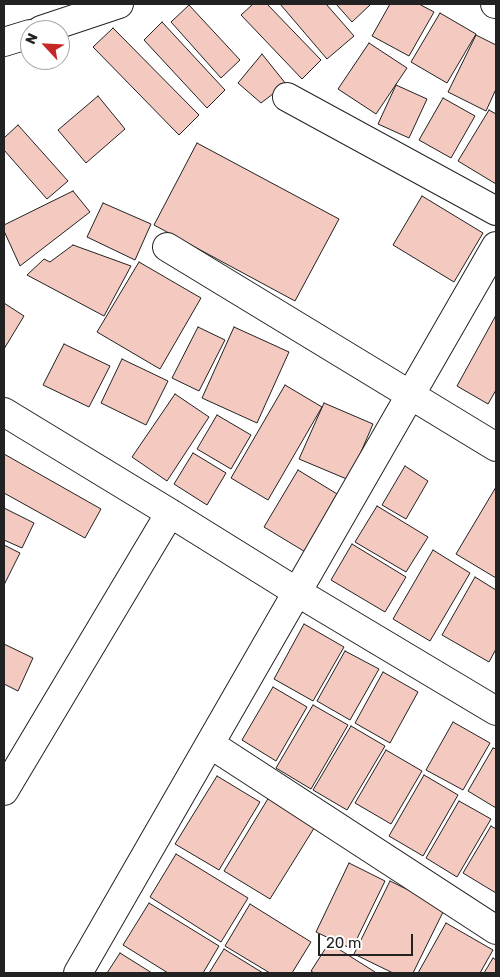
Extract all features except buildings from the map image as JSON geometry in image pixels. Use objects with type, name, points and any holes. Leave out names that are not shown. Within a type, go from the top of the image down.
[{"type":"street","points":[[70,20],[119,4]]},
{"type":"street","points":[[4,42],[20,37]]},
{"type":"street","points":[[287,97],[496,211]]},
{"type":"street","points":[[78,973],[496,246]]},
{"type":"street","points":[[167,247],[496,447]]},
{"type":"street","points":[[4,412],[297,592],[496,711]]},
{"type":"street","points":[[4,791],[170,513]]},
{"type":"street","points":[[210,744],[496,930]]}]
